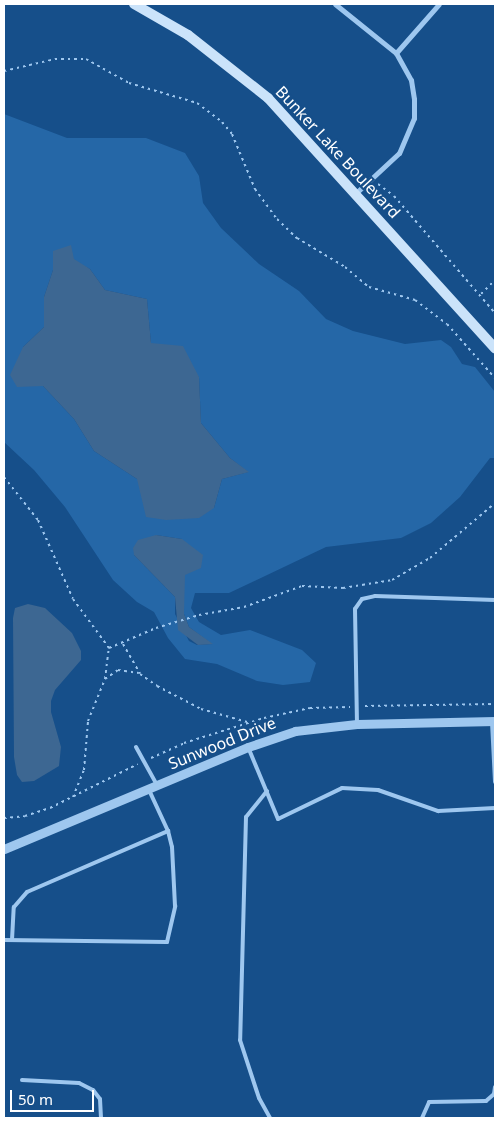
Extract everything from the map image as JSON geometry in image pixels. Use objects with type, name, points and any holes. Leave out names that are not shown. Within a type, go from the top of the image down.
[{"type":"main road","name":"Bunker Lake Boulevard","points":[[134,4],[188,35],[252,84],[356,194],[495,348]]},
{"type":"street","points":[[335,4],[396,54],[411,80],[414,118],[399,152],[356,194]]},
{"type":"street","points":[[396,54],[439,4]]},
{"type":"street","name":"Sunwood Drive","points":[[4,849],[248,747],[295,731],[357,724],[494,721]]},
{"type":"lane","points":[[357,724],[355,609],[362,599],[375,596],[495,600]]},
{"type":"lane","points":[[494,721],[495,782]]},
{"type":"lane","points":[[248,747],[278,819],[342,788],[378,790],[438,811],[495,808]]},
{"type":"lane","points":[[4,940],[168,942],[175,906],[168,831],[136,748]]},
{"type":"lane","points":[[267,791],[246,817],[240,1040],[259,1098],[270,1118]]},
{"type":"lane","points":[[12,940],[14,907],[27,892],[168,831]]},
{"type":"lane","points":[[22,1080],[79,1083],[93,1090],[100,1099],[101,1118]]},
{"type":"lane","points":[[422,1118],[429,1102],[486,1101],[494,1094],[495,1086]]},
{"type":"path","points":[[4,71],[55,59],[86,59],[130,82],[197,103],[222,122],[232,134],[264,206],[283,226],[315,251],[345,267],[369,288],[416,300],[447,324],[495,378]]},
{"type":"path","points":[[372,179],[394,196],[495,313]]},
{"type":"path","points":[[480,294],[495,280]]},
{"type":"path","points":[[4,477],[38,520],[73,598],[98,638],[109,648]]},
{"type":"path","points":[[109,648],[123,644],[156,628],[199,615],[244,607],[302,586],[343,588],[392,580],[430,558],[495,502]]},
{"type":"path","points":[[123,644],[140,674]]},
{"type":"path","points":[[73,796],[86,758],[90,709],[104,679],[109,648]]},
{"type":"path","points":[[104,679],[125,669],[140,674],[201,709],[247,722]]},
{"type":"shaded area","points":[[4,114],[67,138],[146,138],[185,153],[199,176],[203,203],[221,228],[259,264],[299,291],[326,319],[353,331],[405,344],[441,340],[451,347],[462,364],[475,367],[495,392],[495,458],[490,458],[460,497],[431,523],[401,538],[326,547],[229,593],[195,593],[191,608],[199,622],[221,635],[250,630],[302,650],[316,663],[310,682],[283,685],[257,681],[217,664],[185,659],[168,638],[154,612],[137,602],[113,580],[65,507],[34,470],[4,442]],"holes":[[[53,251],[90,269],[105,290],[147,299],[151,343],[199,377],[201,423],[230,458],[248,472],[222,479],[214,508],[137,479],[94,451],[74,419],[43,386],[23,347],[44,327],[44,297],[53,270]],[[156,535],[182,539],[184,614],[189,627],[212,644],[197,645],[189,641],[175,614],[175,597],[134,555]]]},
{"type":"shaded area","points":[[71,245],[74,259],[90,269],[105,290],[147,299],[151,343],[183,346],[199,377],[201,423],[230,458],[249,472],[222,479],[214,508],[199,518],[166,520],[146,517],[137,479],[94,451],[74,419],[43,386],[17,387],[10,375],[23,347],[44,327],[44,297],[53,270],[53,251]]},
{"type":"shaded area","points":[[156,535],[182,539],[203,555],[201,568],[185,575],[184,614],[189,627],[213,644],[198,645],[178,630],[175,597],[134,555],[133,548],[138,540]]},
{"type":"shaded area","points":[[28,604],[45,608],[72,633],[81,651],[81,660],[55,690],[51,701],[51,712],[61,747],[59,766],[34,781],[22,782],[17,775],[14,757],[13,618],[15,608]]}]
